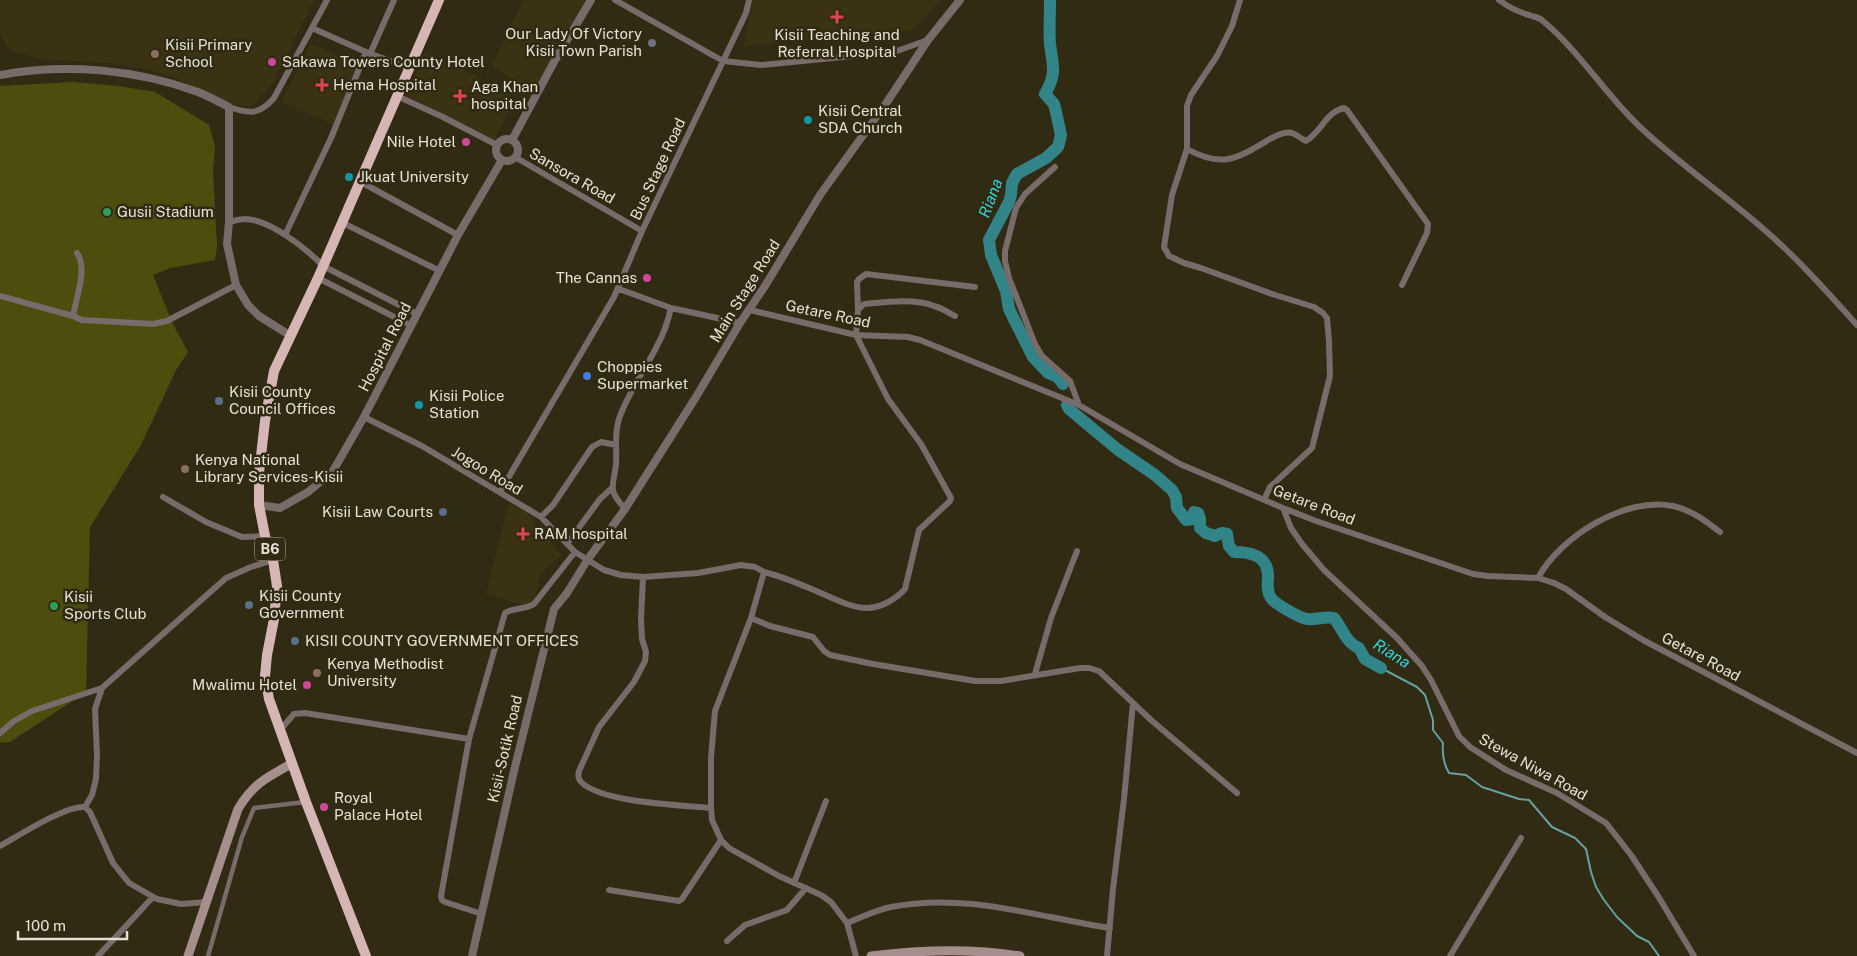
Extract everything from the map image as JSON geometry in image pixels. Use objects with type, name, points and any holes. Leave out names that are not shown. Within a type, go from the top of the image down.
[{"type":"highway","name":"B6","points":[[366,956],[291,764],[269,699],[265,676],[277,596],[273,560],[265,536],[259,505],[259,473],[269,392],[274,371],[318,278],[439,0]]},
{"type":"main road","points":[[188,956],[238,809],[247,794],[260,781],[291,764]]},
{"type":"main road","points":[[871,956],[987,951],[1020,956]]},
{"type":"street","points":[[0,75],[55,69],[113,72],[183,87],[248,113],[266,107],[274,98],[328,0]]},
{"type":"street","points":[[285,235],[394,0]]},
{"type":"street","points":[[512,140],[554,62],[591,0]]},
{"type":"street","points":[[615,0],[723,61],[761,65],[875,54],[894,52],[928,40]]},
{"type":"street","name":"Bus Stage Road","points":[[500,492],[618,289],[642,231],[746,12],[749,0]]},
{"type":"street","name":"Main Stage Road","points":[[588,559],[625,509],[820,195],[887,102],[928,40],[960,0]]},
{"type":"street","points":[[1240,0],[1232,26],[1217,56],[1191,95],[1187,106],[1187,149],[1171,201],[1164,247],[1166,253],[1184,264],[1201,268],[1314,307],[1324,313],[1327,318],[1330,376],[1312,448],[1270,487],[1264,500]]},
{"type":"street","points":[[1499,0],[1509,7],[1542,20],[1570,48],[1617,104],[1638,125],[1660,146],[1718,190],[1802,264],[1857,325]]},
{"type":"street","points":[[312,28],[368,53],[409,68]]},
{"type":"street","points":[[397,96],[497,145]]},
{"type":"street","points":[[229,107],[229,222],[227,244],[236,285],[248,305],[259,316],[291,336]]},
{"type":"street","points":[[1187,149],[1207,158],[1223,161],[1234,159],[1282,134],[1291,133],[1306,141],[1312,138],[1328,118],[1344,108],[1428,224],[1427,233],[1402,285]]},
{"type":"street","points":[[502,140],[512,140],[517,148],[515,157],[509,161],[502,160],[496,152],[497,145],[502,140]]},
{"type":"street","name":"Sansora Road","points":[[515,157],[642,231]]},
{"type":"street","name":"Hospital Road","points":[[259,505],[280,508],[300,497],[333,471],[364,417],[458,235],[502,160]]},
{"type":"street","points":[[1055,167],[1025,194],[1016,208],[1005,261],[1009,278],[1035,344],[1042,356],[1070,381],[1080,405]]},
{"type":"street","points":[[359,181],[458,235]]},
{"type":"street","points":[[229,222],[247,219],[261,222],[285,235],[316,257],[323,266],[417,314]]},
{"type":"street","points":[[341,222],[440,271]]},
{"type":"street","points":[[73,316],[83,266],[81,258],[77,253]]},
{"type":"street","points":[[856,335],[858,282],[866,274],[975,287]]},
{"type":"street","points":[[318,278],[412,326]]},
{"type":"street","points":[[0,296],[82,320],[153,324],[167,321],[236,285]]},
{"type":"street","points":[[618,289],[671,308],[740,322]]},
{"type":"street","points":[[858,310],[864,304],[921,303],[934,305],[955,316]]},
{"type":"street","points":[[625,509],[614,496],[612,488],[616,466],[619,419],[636,383],[659,343],[671,308]]},
{"type":"street","name":"Getare Road","points":[[750,310],[856,335],[908,337],[920,340],[1080,405],[1180,464],[1282,508],[1473,574],[1538,578],[1554,583],[1643,640],[1857,753]]},
{"type":"street","name":"Jogoo Road","points":[[364,417],[422,446],[541,517],[575,552],[604,570],[643,578],[698,573],[741,565],[755,567],[856,606],[867,608],[882,605],[905,589],[919,530],[950,501],[950,496],[921,444],[888,399],[856,335]]},
{"type":"street","points":[[541,517],[554,505],[592,447],[601,442],[616,445]]},
{"type":"street","points":[[567,544],[600,499],[612,488]]},
{"type":"street","points":[[163,497],[206,522],[242,537],[265,536]]},
{"type":"street","points":[[1538,578],[1554,554],[1576,537],[1607,518],[1640,505],[1657,504],[1686,510],[1720,532]]},
{"type":"street","name":"Stewa Niwa Road","points":[[1282,508],[1291,528],[1324,570],[1397,638],[1422,666],[1459,736],[1470,747],[1506,770],[1557,793],[1606,823],[1658,896],[1694,956]]},
{"type":"street","points":[[1036,674],[1051,618],[1077,551]]},
{"type":"street","points":[[482,914],[445,902],[441,896],[469,739],[505,613],[509,610],[534,604],[575,552]]},
{"type":"street","name":"Kisii-Sotik Road","points":[[472,956],[514,770],[554,609],[567,593],[588,559]]},
{"type":"street","points":[[0,733],[14,722],[32,712],[102,688],[226,578],[273,560]]},
{"type":"street","points":[[764,572],[751,618],[715,711],[711,758],[712,820],[720,840],[729,848],[794,883],[821,895],[831,902],[847,923],[856,956]]},
{"type":"street","points":[[643,578],[641,619],[642,639],[646,652],[645,661],[634,682],[599,726],[578,777],[580,782],[587,786],[617,798],[637,802],[711,808]]},
{"type":"street","points":[[751,618],[770,626],[813,637],[824,651],[830,655],[872,664],[989,682],[1080,668],[1099,671],[1151,720],[1237,793]]},
{"type":"street","points":[[85,807],[92,795],[96,779],[95,709],[102,688]]},
{"type":"street","points":[[1108,956],[1113,889],[1133,703]]},
{"type":"street","points":[[280,730],[294,714],[305,712],[469,739]]},
{"type":"street","points":[[794,883],[826,801]]},
{"type":"street","points":[[208,956],[242,837],[254,808],[306,802]]},
{"type":"street","points":[[0,846],[73,808],[85,807],[90,812],[109,856],[129,883],[153,897],[181,904],[206,902]]},
{"type":"street","points":[[1450,956],[1521,838]]},
{"type":"street","points":[[609,890],[679,901],[720,840]]},
{"type":"street","points":[[727,941],[745,924],[787,910],[806,888]]},
{"type":"street","points":[[98,956],[153,897]]},
{"type":"street","points":[[847,923],[888,907],[915,902],[934,902],[998,906],[1110,928]]},
{"type":"shaded area","name":"Kisii Primary School","points":[[0,0],[314,0],[272,85],[252,107],[234,105],[170,76],[145,69],[108,63],[45,60],[14,52],[6,47],[0,35]]},
{"type":"shaded area","points":[[523,0],[589,0],[537,95],[492,66]]},
{"type":"shaded area","name":"Kisii Teaching and Referral Hospital","points":[[752,0],[940,0],[912,31],[744,46]]},
{"type":"shaded area","name":"Hema Hospital","points":[[310,45],[319,47],[361,69],[339,127],[281,102]]},
{"type":"shaded area","name":"Aga Khan hospital","points":[[426,53],[482,78],[485,82],[514,97],[495,140],[406,95]]},
{"type":"shaded area","points":[[74,82],[155,92],[209,125],[215,147],[213,171],[217,247],[215,260],[170,268],[153,275],[172,322],[188,352],[176,370],[141,445],[90,527],[86,692],[10,742],[0,743],[0,86]]},
{"type":"shaded area","name":"RAM hospital","points":[[509,503],[527,512],[562,556],[541,573],[533,608],[486,594]]},
{"type":"waterway","name":"Riana","points":[[1050,0],[1050,39],[1053,75],[1045,94],[1054,104],[1056,112],[1061,135],[1058,147],[1046,158],[1017,174],[1012,183],[1009,202],[989,240],[991,255],[1006,291],[1009,309],[1033,357],[1048,373],[1058,377],[1063,384]]},
{"type":"waterway","name":"Riana","points":[[1067,405],[1069,409],[1117,449],[1155,475],[1172,490],[1176,497],[1177,508],[1186,520],[1192,519],[1194,512],[1198,513],[1200,528],[1206,533],[1215,536],[1222,533],[1227,534],[1229,546],[1234,552],[1252,554],[1261,559],[1267,568],[1268,592],[1273,601],[1307,619],[1334,618],[1347,639],[1359,648],[1365,659],[1381,668]]},
{"type":"waterway","name":"Riana","points":[[1381,668],[1417,687],[1425,695],[1433,720],[1433,730],[1443,743],[1443,758],[1449,773],[1466,775],[1482,787],[1519,799],[1529,800],[1552,827],[1575,838],[1586,849],[1596,887],[1604,900],[1617,917],[1637,936],[1649,942],[1659,956]]},
{"type":"place","name":"Kisii Teaching and Referral Hospital","points":[[837,17]]},
{"type":"place","name":"Our Lady Of Victory Kisii Town Parish","points":[[652,43]]},
{"type":"place","name":"Kisii Primary School","points":[[155,54]]},
{"type":"place","name":"Sakawa Towers County Hotel","points":[[272,62]]},
{"type":"place","name":"Hema Hospital","points":[[322,85]]},
{"type":"place","name":"Aga Khan hospital","points":[[460,96]]},
{"type":"place","name":"Kisii Central SDA Church","points":[[808,120]]},
{"type":"place","name":"Nile Hotel","points":[[466,142]]},
{"type":"place","name":"Jkuat University","points":[[349,177]]},
{"type":"place","name":"Gusii Stadium","points":[[107,212]]},
{"type":"place","name":"The Cannas","points":[[647,278]]},
{"type":"place","name":"Choppies Supermarket","points":[[587,376]]},
{"type":"place","name":"Kisii County Council Offices","points":[[219,401]]},
{"type":"place","name":"Kisii Police Station","points":[[419,405]]},
{"type":"place","name":"Kenya National Library Services-Kisii","points":[[185,469]]},
{"type":"place","name":"Kisii Law Courts","points":[[443,512]]},
{"type":"place","name":"RAM hospital","points":[[523,534]]},
{"type":"place","name":"Kisii County Government","points":[[249,605]]},
{"type":"place","name":"Kisii Sports Club","points":[[54,606]]},
{"type":"place","name":"KISII COUNTY GOVERNMENT OFFICES","points":[[295,641]]},
{"type":"place","name":"Kenya Methodist University","points":[[317,673]]},
{"type":"place","name":"Mwalimu Hotel","points":[[307,685]]},
{"type":"place","name":"Royal Palace Hotel","points":[[324,807]]}]
